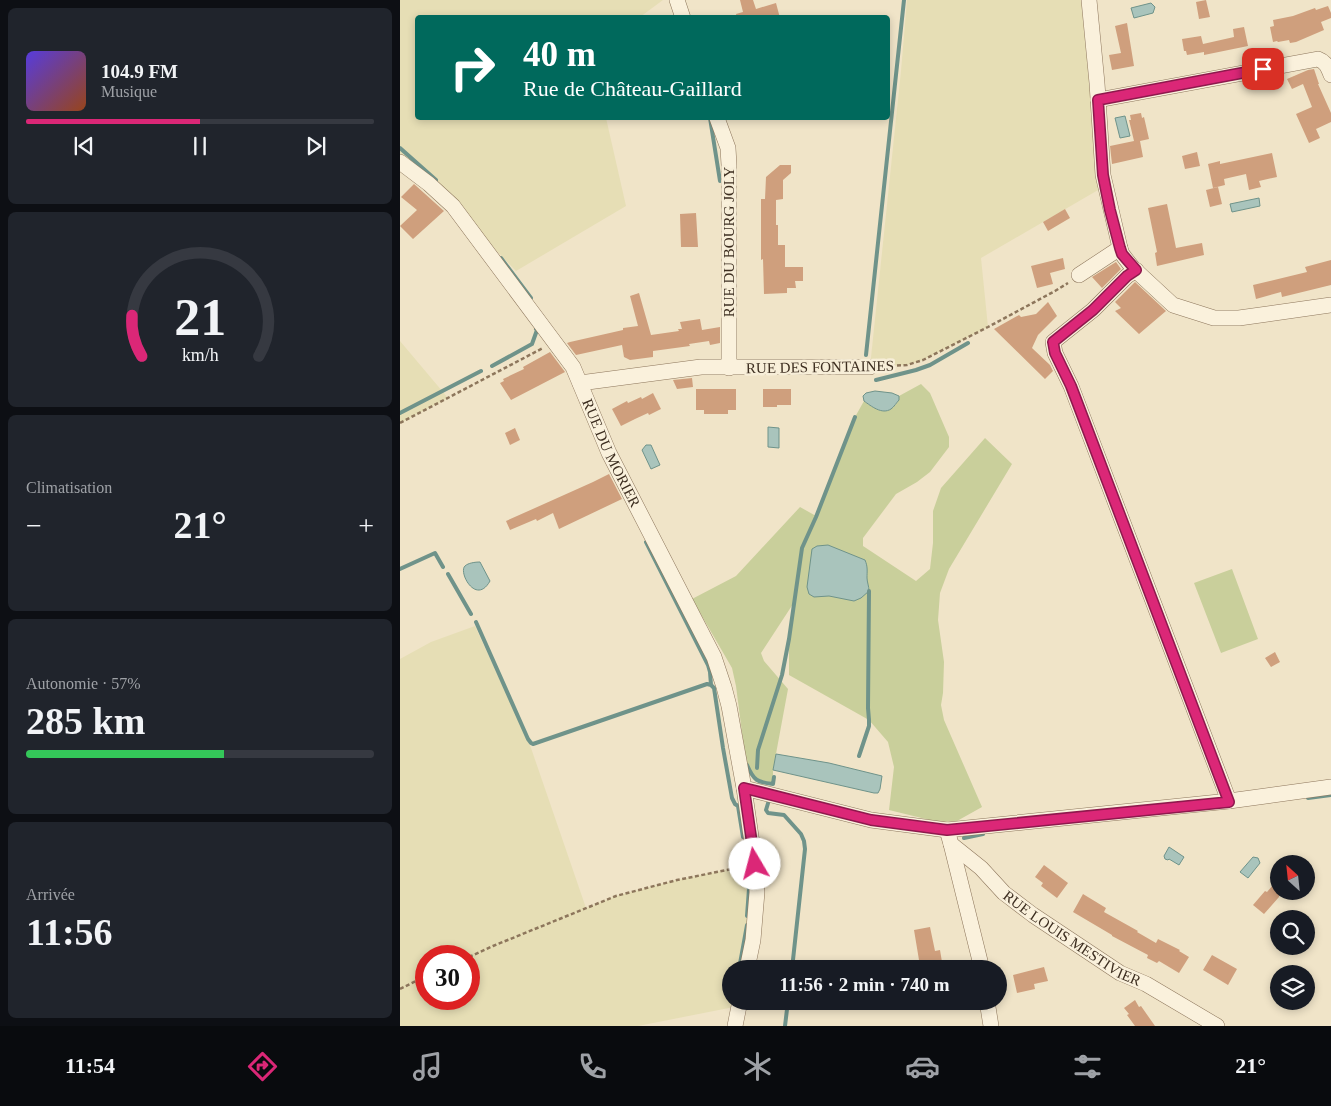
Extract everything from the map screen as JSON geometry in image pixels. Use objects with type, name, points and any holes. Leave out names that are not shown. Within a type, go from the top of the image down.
[{"type":"street","points":[[677,0],[682,15]]},
{"type":"street","points":[[1089,0],[1103,175],[1122,254],[1173,305],[1214,318],[1239,318],[1331,305]]},
{"type":"street","points":[[1098,100],[1318,59],[1324,61],[1331,75]]},
{"type":"street","name":"RUE DU BOURG JOLY","points":[[718,120],[728,148],[729,164],[729,368]]},
{"type":"street","name":"RUE DU MORIER","points":[[400,162],[429,184],[453,206],[573,367],[609,453],[714,657],[729,706],[755,864],[757,892],[753,940],[749,960]]},
{"type":"street","points":[[1079,276],[1120,248]]},
{"type":"street","points":[[1136,270],[1127,276],[1093,310],[1053,342],[1055,353],[1071,386],[1229,802]]},
{"type":"street","name":"RUE DES FONTAINES","points":[[580,383],[701,367],[870,367]]},
{"type":"street","points":[[744,788],[871,820],[949,837],[1229,802],[1331,787]]},
{"type":"street","points":[[949,837],[980,960]]},
{"type":"street","name":"RUE LOUIS MESTIVIER","points":[[949,837],[1004,893],[1033,915],[1120,973],[1146,984],[1217,1026]]},
{"type":"street","points":[[735,1026],[738,1010]]},
{"type":"street","points":[[988,1010],[991,1026]]},
{"type":"path","name":"RUE DES FONTAINES","points":[[870,367],[908,365],[923,360],[1046,296],[1079,276]]},
{"type":"path","points":[[400,423],[554,342]]},
{"type":"path","points":[[480,952],[616,896],[677,880],[755,864]]},
{"type":"path","points":[[400,989],[415,982]]},
{"type":"shaded area","points":[[400,0],[663,0],[643,15],[415,15],[415,120],[606,120],[626,206],[516,271],[412,163],[400,155]]},
{"type":"shaded area","points":[[907,0],[1089,0],[1105,186],[981,258],[988,327],[923,360],[907,365],[870,367],[901,71]]},
{"type":"shaded area","points":[[400,341],[448,398],[400,423]]},
{"type":"shaded area","points":[[475,626],[531,748],[586,908],[616,896],[677,880],[755,864],[748,960],[722,960],[722,1009],[638,1026],[400,1026],[400,659],[431,642]]},
{"type":"green space","points":[[921,384],[930,393],[949,437],[949,447],[930,472],[896,494],[863,538],[863,546],[916,581],[930,569],[933,543],[933,511],[941,488],[985,438],[1012,464],[949,569],[940,593],[938,620],[944,662],[941,705],[944,720],[982,807],[957,821],[938,822],[889,810],[894,767],[888,742],[869,720],[789,675],[789,639],[793,604],[761,653],[764,661],[788,689],[773,770],[773,784],[756,779],[746,764],[732,668],[692,599],[736,576],[800,507],[816,516],[855,417],[864,401],[877,409],[888,411],[899,400],[899,396]]},
{"type":"green space","points":[[1232,569],[1258,639],[1221,653],[1194,583]]},
{"type":"water","points":[[1151,3],[1155,7],[1153,13],[1134,18],[1131,8]]},
{"type":"water","points":[[1125,116],[1130,136],[1120,138],[1115,118]]},
{"type":"water","points":[[1259,198],[1260,206],[1232,212],[1230,204]]},
{"type":"water","points":[[875,391],[892,393],[899,396],[899,400],[888,411],[877,409],[864,401],[863,396],[866,393]]},
{"type":"water","points":[[768,427],[779,428],[779,448],[768,447]]},
{"type":"water","points":[[646,445],[651,445],[660,465],[651,469],[642,450]]},
{"type":"water","points":[[828,545],[865,560],[869,591],[861,598],[854,601],[829,596],[814,597],[809,594],[807,587],[812,549],[817,546]]},
{"type":"water","points":[[480,562],[490,581],[485,588],[479,590],[474,589],[466,580],[463,569],[468,564]]},
{"type":"water","points":[[776,754],[829,763],[882,776],[880,789],[878,793],[874,793],[773,770]]},
{"type":"water","points":[[1169,847],[1184,857],[1179,865],[1169,859],[1165,859],[1164,856]]},
{"type":"water","points":[[1253,857],[1258,858],[1260,863],[1248,878],[1240,872]]},
{"type":"building","points":[[740,0],[753,0],[756,9],[776,3],[779,15],[736,15],[743,12]]},
{"type":"building","points":[[1206,0],[1210,17],[1199,19],[1196,2]]},
{"type":"building","points":[[1328,6],[1331,18],[1321,22],[1324,30],[1296,42],[1290,43],[1289,40],[1273,42],[1270,27],[1274,26],[1273,20]]},
{"type":"building","points":[[1127,23],[1134,66],[1112,70],[1109,55],[1121,53],[1115,26]]},
{"type":"building","points":[[1244,27],[1248,46],[1204,55],[1204,52],[1187,55],[1186,51],[1184,51],[1182,39],[1201,36],[1203,44],[1234,37],[1233,29]]},
{"type":"building","points":[[1314,69],[1318,84],[1331,113],[1331,122],[1316,129],[1320,138],[1309,143],[1296,114],[1312,107],[1303,84],[1292,89],[1287,79]]},
{"type":"building","points":[[1141,113],[1142,118],[1144,117],[1149,139],[1140,141],[1143,157],[1112,164],[1110,146],[1134,141],[1129,120],[1131,120],[1130,115]]},
{"type":"building","points":[[1197,152],[1200,166],[1185,169],[1182,156]]},
{"type":"building","points":[[1272,153],[1277,177],[1259,181],[1261,187],[1249,190],[1246,174],[1224,179],[1225,185],[1213,188],[1208,164],[1220,161],[1220,164]]},
{"type":"building","points":[[780,165],[791,165],[791,173],[783,180],[783,199],[776,200],[778,245],[785,245],[785,267],[803,267],[803,281],[795,281],[796,288],[787,288],[787,293],[764,294],[763,259],[761,260],[761,199],[765,199],[766,177]]},
{"type":"building","points":[[414,184],[444,211],[413,239],[400,226],[417,210],[401,197]]},
{"type":"building","points":[[1218,187],[1222,204],[1210,207],[1206,190]]},
{"type":"building","points":[[1167,204],[1176,248],[1202,243],[1204,255],[1157,266],[1155,253],[1157,252],[1148,208]]},
{"type":"building","points":[[1065,209],[1070,218],[1048,231],[1043,222]]},
{"type":"building","points":[[696,213],[698,247],[681,247],[680,214]]},
{"type":"building","points":[[1063,258],[1065,269],[1050,273],[1053,284],[1037,288],[1031,266]]},
{"type":"building","points":[[1331,260],[1331,285],[1282,297],[1281,292],[1256,299],[1253,285],[1307,272],[1305,267]]},
{"type":"building","points":[[1116,262],[1121,269],[1102,288],[1092,277]]},
{"type":"building","points":[[1135,282],[1166,311],[1139,334],[1115,311],[1121,308],[1115,302]]},
{"type":"building","points":[[639,293],[651,335],[679,331],[678,329],[682,329],[680,322],[700,319],[702,330],[720,327],[720,343],[710,345],[709,341],[689,344],[690,346],[653,351],[653,357],[630,360],[624,357],[622,345],[576,355],[567,343],[623,330],[623,328],[638,326],[630,296]]},
{"type":"building","points":[[1048,302],[1057,316],[1038,335],[1032,348],[1050,365],[1053,371],[1045,379],[994,329],[1019,315],[1021,317],[1036,314]]},
{"type":"building","points":[[550,352],[565,372],[511,400],[500,383],[504,381],[503,379],[524,369],[523,367]]},
{"type":"building","points":[[692,378],[693,387],[677,389],[673,380]]},
{"type":"building","points":[[696,389],[736,389],[736,410],[728,410],[728,414],[704,414],[704,410],[696,410]]},
{"type":"building","points":[[763,389],[791,389],[791,405],[763,407]]},
{"type":"building","points":[[653,393],[661,409],[621,426],[612,409],[627,401],[628,403],[641,397],[642,399]]},
{"type":"building","points":[[515,428],[520,440],[510,445],[505,433]]},
{"type":"building","points":[[609,474],[622,499],[559,529],[553,513],[537,521],[536,519],[510,530],[506,521]]},
{"type":"building","points":[[1275,652],[1280,662],[1271,667],[1265,658]]},
{"type":"building","points":[[1044,865],[1068,883],[1057,898],[1041,886],[1043,883],[1035,877]]},
{"type":"building","points":[[1270,888],[1270,900],[1276,900],[1264,914],[1253,905],[1265,891],[1267,892]]},
{"type":"building","points":[[1083,894],[1106,908],[1104,912],[1137,932],[1156,943],[1158,939],[1180,950],[1189,957],[1179,973],[1159,961],[1157,963],[1147,958],[1148,955],[1073,912]]},
{"type":"building","points":[[930,927],[935,951],[940,950],[942,960],[919,960],[914,930]]},
{"type":"building","points":[[1212,955],[1237,969],[1228,985],[1203,970]]},
{"type":"building","points":[[1044,967],[1048,981],[1034,984],[1035,989],[1017,993],[1013,975]]},
{"type":"building","points":[[1135,1000],[1155,1026],[1135,1026],[1124,1008]]},
{"type":"waterway","points":[[866,355],[904,0]]},
{"type":"waterway","points":[[710,120],[720,181]]},
{"type":"waterway","points":[[400,148],[436,180]]},
{"type":"waterway","points":[[501,258],[531,298]]},
{"type":"waterway","points":[[492,366],[532,344],[536,329]]},
{"type":"waterway","points":[[876,380],[930,365],[968,343]]},
{"type":"waterway","points":[[400,413],[481,371]]},
{"type":"waterway","points":[[757,768],[758,750],[782,675],[802,548],[855,417]]},
{"type":"waterway","points":[[646,542],[708,665],[711,685]]},
{"type":"waterway","points":[[400,569],[435,553],[443,567]]},
{"type":"waterway","points":[[448,574],[471,614]]},
{"type":"waterway","points":[[859,756],[869,726],[869,591]]},
{"type":"waterway","points":[[476,622],[528,739],[533,744],[707,684],[711,685],[714,688],[732,798],[738,806],[743,837]]},
{"type":"waterway","points":[[747,765],[757,780],[773,784],[774,777]]},
{"type":"waterway","points":[[1308,798],[1331,795]]},
{"type":"waterway","points":[[769,800],[766,810],[768,813],[784,815],[801,834],[804,841],[805,849],[793,960]]},
{"type":"waterway","points":[[964,838],[983,834]]},
{"type":"waterway","points":[[743,874],[749,889],[747,916]]},
{"type":"waterway","points":[[741,960],[747,925]]},
{"type":"waterway","points":[[785,1026],[787,1010]]},
{"type":"route","points":[[755,864],[744,788],[871,820],[947,830],[1229,802],[1071,386],[1055,353],[1053,342],[1093,310],[1127,276],[1136,270],[1122,254],[1110,210],[1103,175],[1098,100],[1263,69]]}]
